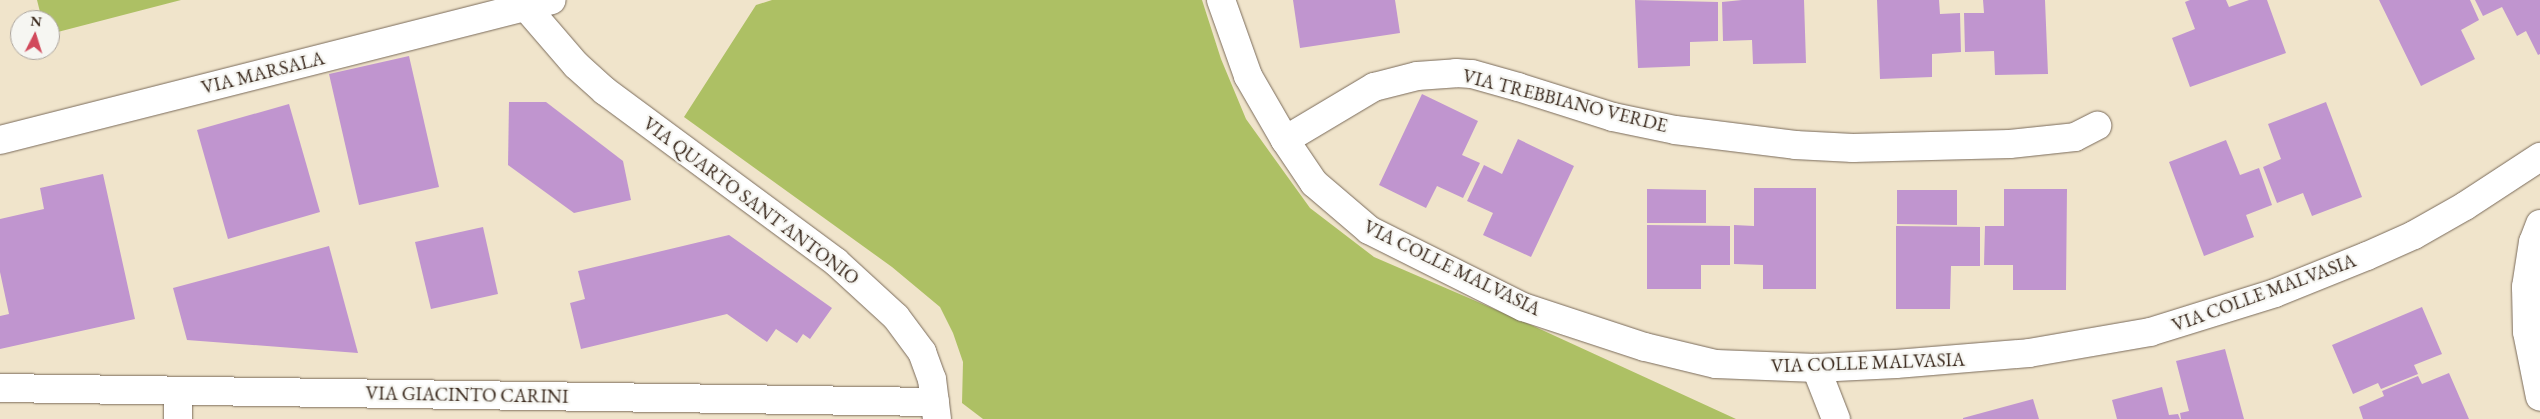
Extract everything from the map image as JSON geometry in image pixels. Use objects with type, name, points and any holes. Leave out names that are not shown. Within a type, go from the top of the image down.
[{"type":"street","name":"VIA MARSALA","points":[[0,140],[552,0]]},
{"type":"street","name":"VIA COLLE MALVASIA","points":[[1221,0],[1248,76],[1285,140],[1314,184],[1369,230],[1523,307],[1645,348],[1716,364],[1816,368],[1896,364],[2029,353],[2107,341],[2179,324],[2275,293],[2414,234],[2465,206],[2540,157]]},
{"type":"street","name":"VIA QUARTO SANT'ANTONIO","points":[[526,6],[576,65],[605,91],[836,262],[877,298],[906,328],[922,352],[932,379],[936,410]]},
{"type":"street","name":"VIA TREBBIANO VERDE","points":[[1285,140],[1374,87],[1417,76],[1456,73],[1481,77],[1631,120],[1738,139],[1795,145],[1853,148],[2010,144],[2075,137],[2097,126]]},
{"type":"street","points":[[2540,224],[2533,242],[2526,287],[2527,332],[2540,397]]},
{"type":"street","points":[[1816,368],[1836,419]]},
{"type":"street","name":"VIA GIACINTO CARINI","points":[[0,388],[178,390],[936,410]]},
{"type":"street","points":[[178,390],[178,419]]},
{"type":"green space","points":[[37,0],[181,0],[60,31],[60,10],[40,10]]},
{"type":"green space","points":[[772,0],[1202,0],[1221,59],[1246,119],[1310,208],[1374,257],[1529,324],[1736,419],[983,419],[962,403],[963,362],[953,333],[940,307],[892,267],[684,117],[756,5]]},
{"type":"building","points":[[1293,0],[1395,0],[1400,33],[1300,48]]},
{"type":"building","points":[[1635,0],[1718,2],[1718,41],[1690,42],[1690,66],[1638,68]]},
{"type":"building","points":[[1742,0],[1804,0],[1806,63],[1753,64],[1752,40],[1723,41],[1722,2]]},
{"type":"building","points":[[1877,0],[1939,0],[1940,14],[1960,13],[1961,52],[1932,54],[1932,77],[1880,79]]},
{"type":"building","points":[[1983,0],[2045,0],[2048,74],[1995,75],[1994,51],[1965,52],[1964,13],[1984,13]]},
{"type":"building","points":[[2190,0],[2226,0],[2229,7],[2249,0],[2267,0],[2286,53],[2190,87],[2172,38],[2195,29],[2185,2]]},
{"type":"building","points":[[2379,0],[2470,0],[2479,20],[2461,30],[2475,59],[2421,86]]},
{"type":"building","points":[[2475,0],[2540,0],[2540,54],[2538,55],[2526,31],[2517,36],[2502,7],[2483,16]]},
{"type":"building","points":[[409,56],[439,187],[359,205],[329,74]]},
{"type":"building","points":[[1422,94],[1478,121],[1462,155],[1480,163],[1463,198],[1437,186],[1426,208],[1379,185]]},
{"type":"building","points":[[509,102],[546,102],[623,161],[631,200],[574,213],[508,165]]},
{"type":"building","points":[[2326,102],[2362,197],[2312,216],[2303,193],[2277,203],[2263,167],[2281,159],[2268,124]]},
{"type":"building","points":[[289,104],[320,212],[228,239],[197,130]]},
{"type":"building","points":[[1518,139],[1574,166],[1531,257],[1483,235],[1493,213],[1467,201],[1484,165],[1502,174]]},
{"type":"building","points":[[2226,140],[2240,175],[2259,168],[2272,205],[2246,215],[2254,237],[2204,256],[2169,162]]},
{"type":"building","points":[[103,174],[135,319],[0,349],[0,316],[9,314],[0,272],[0,219],[44,209],[40,188]]},
{"type":"building","points":[[1754,188],[1816,188],[1816,289],[1763,289],[1763,265],[1734,264],[1734,225],[1754,226]]},
{"type":"building","points":[[1647,189],[1706,190],[1706,223],[1647,223]]},
{"type":"building","points":[[2004,189],[2067,189],[2066,290],[2013,290],[2013,265],[1984,265],[1985,226],[2004,226]]},
{"type":"building","points":[[1897,190],[1957,190],[1957,225],[1897,224]]},
{"type":"building","points":[[1647,225],[1730,226],[1730,265],[1701,265],[1701,289],[1647,289]]},
{"type":"building","points":[[1896,226],[1980,227],[1980,266],[1951,266],[1950,309],[1896,309]]},
{"type":"building","points":[[483,227],[498,294],[431,309],[415,242]]},
{"type":"building","points":[[729,235],[832,308],[810,339],[803,334],[797,343],[776,329],[767,342],[727,314],[581,349],[570,303],[585,299],[578,271]]},
{"type":"building","points":[[329,246],[358,353],[187,340],[173,288]]},
{"type":"building","points":[[2422,307],[2442,354],[2414,365],[2418,374],[2381,389],[2378,383],[2353,394],[2332,345]]},
{"type":"building","points":[[2225,349],[2244,419],[2181,419],[2180,413],[2189,411],[2176,361]]},
{"type":"building","points":[[2449,373],[2469,419],[2363,419],[2359,407],[2384,396],[2382,391],[2418,376],[2422,384]]},
{"type":"building","points":[[2162,387],[2169,415],[2178,414],[2180,419],[2117,419],[2112,400]]},
{"type":"building","points":[[2033,399],[2039,419],[1963,419],[1963,418]]}]
